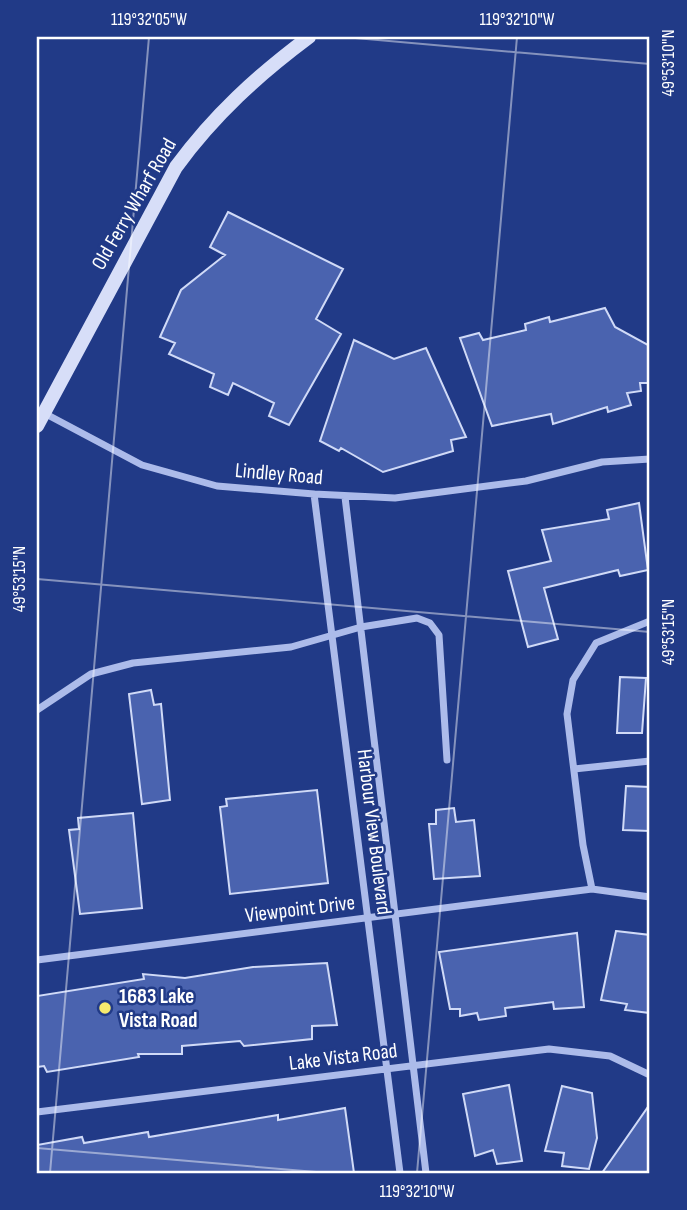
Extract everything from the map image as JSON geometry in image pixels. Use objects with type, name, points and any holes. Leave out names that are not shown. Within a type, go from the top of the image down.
[{"type":"street","name":"Old Ferry Wharf Road","points":[[37,426],[176,167],[203,130],[238,93],[309,37]]},
{"type":"street","name":"Lindley Road","points":[[44,413],[142,465],[217,486],[314,495],[395,498],[526,481],[603,462],[650,459]]},
{"type":"street","name":"Harbour View Boulevard","points":[[314,495],[400,1173]]},
{"type":"street","name":"Harbour View Boulevard","points":[[345,497],[426,1173]]},
{"type":"street","points":[[37,710],[91,674],[133,663],[292,647],[361,627],[417,618],[430,623],[439,635],[447,760]]},
{"type":"street","points":[[592,889],[567,714],[573,680],[596,643],[650,621]]},
{"type":"street","points":[[574,769],[650,761]]},
{"type":"street","name":"Viewpoint Drive","points":[[37,960],[592,889],[650,897]]},
{"type":"street","name":"Lake Vista Road","points":[[37,1112],[549,1049],[610,1056],[650,1074]]},
{"type":"building","points":[[228,212],[343,269],[316,319],[341,334],[289,425],[269,416],[274,403],[233,383],[228,395],[210,387],[214,374],[169,354],[175,343],[160,337],[181,290],[225,255],[210,247]]},
{"type":"building","points":[[605,308],[615,327],[650,346],[650,383],[640,383],[641,391],[627,393],[631,405],[608,412],[607,407],[553,424],[551,414],[492,426],[460,338],[479,333],[483,340],[526,330],[525,324],[549,317],[550,322]]},
{"type":"building","points":[[354,340],[394,359],[426,348],[466,437],[451,440],[453,451],[383,472],[341,448],[339,451],[320,441]]},
{"type":"building","points":[[639,503],[648,570],[620,576],[618,570],[544,588],[558,639],[528,647],[508,571],[551,561],[542,530],[609,519],[607,510]]},
{"type":"building","points":[[620,677],[646,678],[642,733],[617,733]]},
{"type":"building","points":[[151,690],[154,705],[161,704],[170,800],[142,804],[129,694]]},
{"type":"building","points":[[626,786],[650,787],[650,831],[623,830]]},
{"type":"building","points":[[317,790],[328,883],[230,894],[220,807],[227,806],[226,799]]},
{"type":"building","points":[[454,808],[456,822],[474,820],[480,876],[434,879],[429,824],[436,824],[436,810]]},
{"type":"building","points":[[133,813],[142,908],[80,914],[69,830],[79,829],[78,818]]},
{"type":"building","points":[[616,931],[650,935],[650,1013],[625,1010],[627,1004],[601,1000]]},
{"type":"building","points":[[577,933],[584,1007],[554,1009],[553,1002],[505,1008],[506,1016],[479,1020],[477,1013],[460,1016],[460,1009],[450,1009],[439,952]]},
{"type":"building","points":[[327,963],[337,1025],[312,1026],[312,1039],[244,1046],[240,1041],[182,1046],[182,1054],[138,1054],[139,1057],[47,1072],[44,1066],[37,1067],[37,996],[144,979],[143,974],[185,978],[253,967]]},
{"type":"building","points":[[509,1085],[522,1161],[497,1164],[493,1150],[475,1156],[463,1094]]},
{"type":"building","points":[[562,1086],[592,1093],[597,1138],[589,1169],[562,1166],[564,1153],[545,1151]]},
{"type":"building","points":[[650,1104],[650,1173],[602,1173]]},
{"type":"building","points":[[345,1108],[354,1173],[37,1173],[37,1145],[82,1137],[84,1143],[148,1132],[149,1137],[278,1115],[278,1120]]},
{"type":"place","name":"1683 Lake Vista Road","points":[[105,1008]]}]
